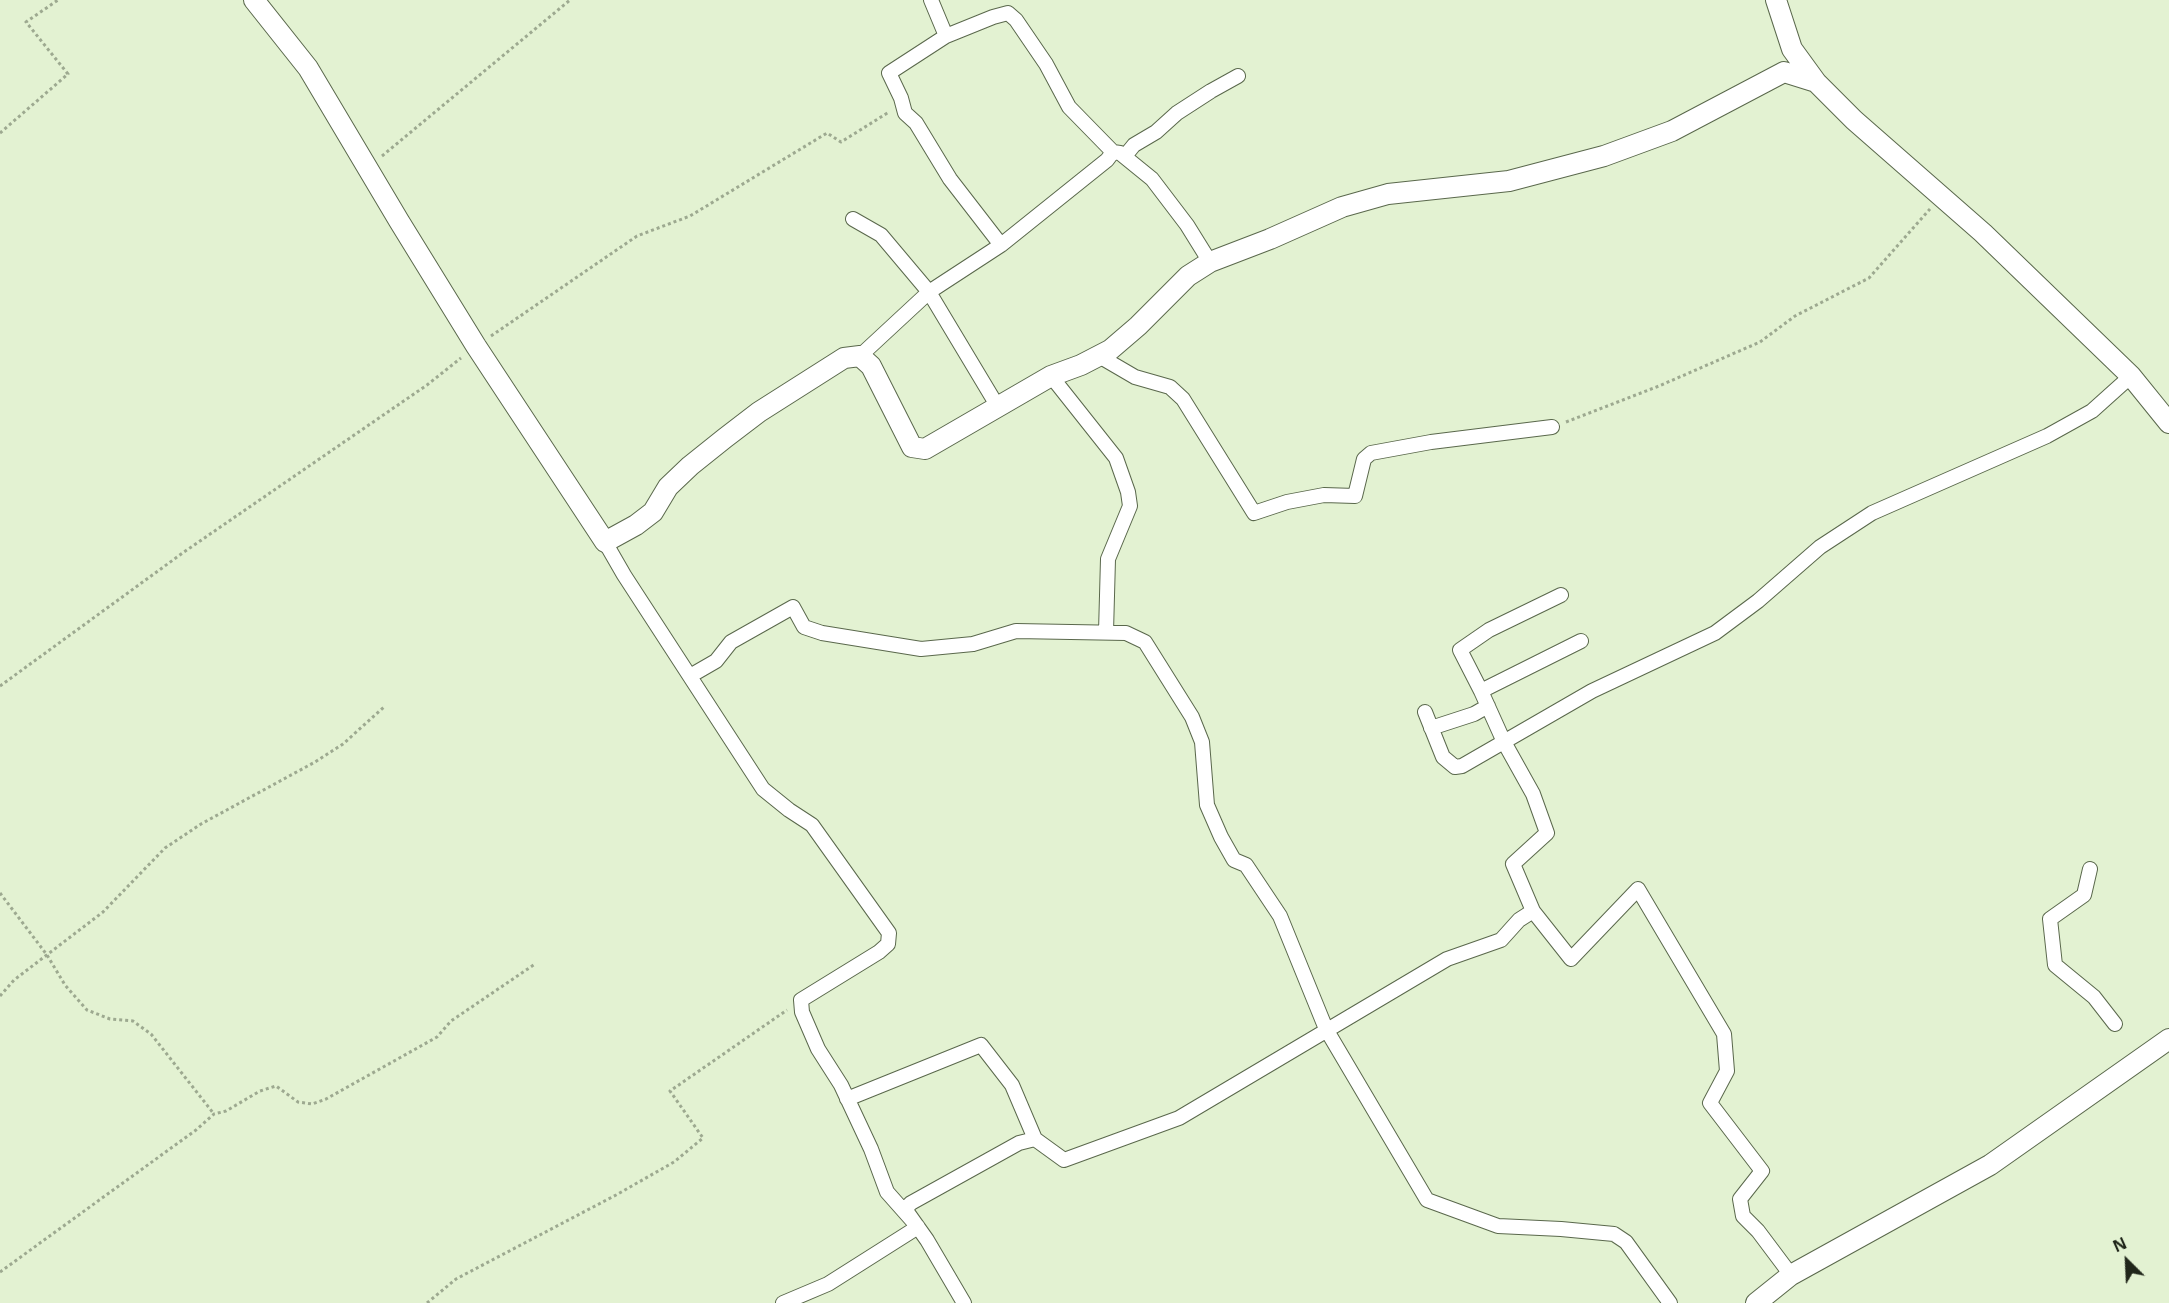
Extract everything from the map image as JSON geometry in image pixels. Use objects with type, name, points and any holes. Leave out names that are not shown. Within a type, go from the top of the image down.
[{"type":"street","points":[[254,0],[308,68],[476,346],[763,789],[812,825],[889,933],[888,944],[879,952],[801,1000],[802,1012],[818,1049],[847,1099],[871,1149],[887,1192],[918,1227]]},
{"type":"street","points":[[931,0],[946,36]]},
{"type":"street","points":[[1776,0],[1792,49],[1816,82],[1854,120],[1983,233],[2131,376],[2169,423]]},
{"type":"street","points":[[1001,245],[950,179],[916,123],[905,113],[901,98],[889,73],[946,36],[1008,13],[1016,20],[1046,64],[1069,107],[1119,154],[1152,179],[1187,225],[1210,262]]},
{"type":"street","points":[[860,356],[872,366],[912,447],[925,449],[1051,376],[1081,365],[1110,350],[1138,326],[1188,276],[1210,262],[1270,239],[1342,207],[1388,194],[1509,181],[1604,156],[1672,131],[1784,72],[1816,82]]},
{"type":"street","points":[[605,542],[636,525],[653,512],[668,487],[690,466],[759,412],[844,358],[860,356],[928,292],[1001,245],[1107,160],[1156,132],[1177,113],[1211,90],[1238,76]]},
{"type":"street","points":[[853,219],[881,235],[928,292],[998,407]]},
{"type":"street","points":[[1099,356],[1135,377],[1170,387],[1183,399],[1254,513],[1287,502],[1324,495],[1356,496],[1364,459],[1371,453],[1431,442],[1552,427]]},
{"type":"street","points":[[1051,376],[1116,458],[1128,492],[1130,506],[1108,559],[1106,632]]},
{"type":"street","points":[[1425,712],[1443,757],[1455,767],[1462,766],[1592,691],[1715,633],[1758,601],[1820,547],[1872,513],[2047,436],[2092,411],[2131,376]]},
{"type":"street","points":[[1562,594],[1489,630],[1460,650],[1504,742],[1533,794],[1547,833],[1513,864],[1533,911],[1571,959],[1638,889],[1724,1034],[1727,1071],[1710,1103],[1762,1171],[1740,1199],[1743,1216],[1758,1231],[1791,1275]]},
{"type":"street","points":[[690,676],[716,661],[731,642],[794,607],[804,627],[822,633],[921,649],[973,644],[1017,631],[1126,633],[1146,642],[1192,717],[1202,742],[1207,805],[1234,860],[1246,865],[1280,916],[1326,1029],[1427,1200],[1498,1226],[1614,1234],[1626,1242],[1670,1303]]},
{"type":"street","points":[[1481,691],[1581,641]]},
{"type":"street","points":[[1431,728],[1474,714],[1488,706]]},
{"type":"street","points":[[2090,869],[2084,895],[2050,919],[2055,965],[2094,997],[2115,1024]]},
{"type":"street","points":[[847,1099],[981,1045],[1012,1085],[1035,1139],[1064,1160],[1179,1118],[1447,959],[1501,940],[1519,920],[1533,911]]},
{"type":"street","points":[[1756,1303],[1791,1275],[1990,1165],[2169,1039]]},
{"type":"street","points":[[964,1303],[905,1209],[911,1203],[1019,1143],[1035,1139]]},
{"type":"street","points":[[779,1301],[828,1284],[918,1227]]},
{"type":"path","points":[[0,133],[68,74],[26,22],[58,0]]},
{"type":"path","points":[[367,168],[570,0]]},
{"type":"path","points":[[0,686],[192,546],[427,385],[476,346],[637,236],[690,216],[827,133],[841,142],[891,110],[905,113]]},
{"type":"path","points":[[1552,427],[1659,386],[1760,342],[1795,316],[1869,278],[1941,196]]},
{"type":"path","points":[[0,996],[15,980],[103,912],[165,848],[201,824],[315,762],[343,744],[384,707]]},
{"type":"path","points":[[0,893],[65,985],[87,1010],[110,1019],[133,1021],[151,1034],[213,1114]]},
{"type":"path","points":[[0,1272],[196,1130],[213,1114],[226,1111],[260,1091],[276,1086],[298,1102],[312,1104],[326,1099],[437,1037],[451,1021],[535,964]]},
{"type":"path","points":[[427,1303],[456,1279],[674,1162],[703,1138],[670,1091],[801,1000]]}]
